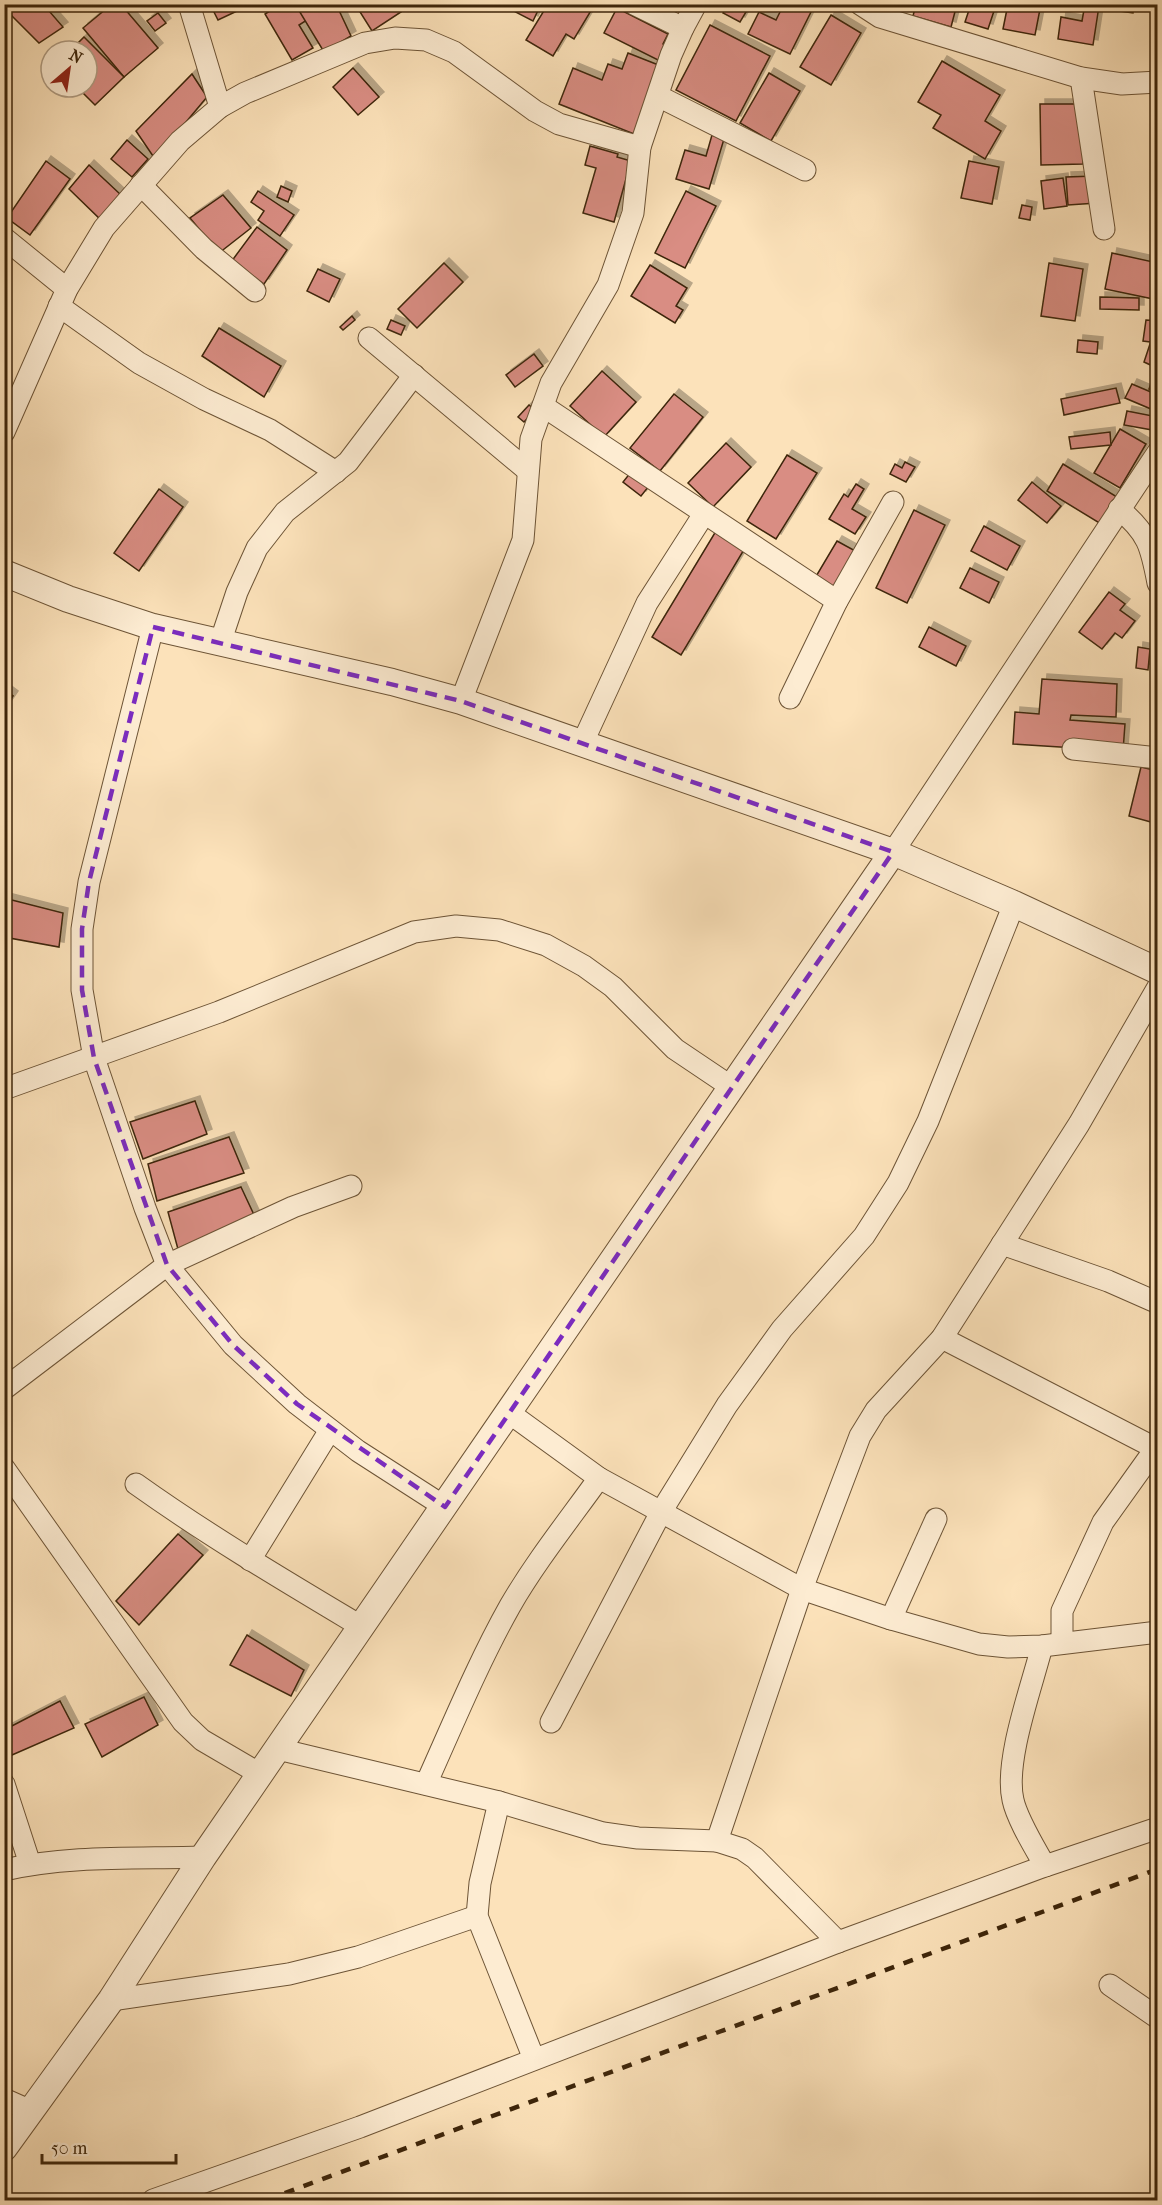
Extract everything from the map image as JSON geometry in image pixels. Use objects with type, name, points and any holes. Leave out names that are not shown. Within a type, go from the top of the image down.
[{"type":"street","points":[[189,4],[220,106]]},
{"type":"street","points":[[634,4],[683,28]]},
{"type":"street","points":[[461,701],[523,540],[531,439],[551,383],[608,285],[633,213],[640,147],[683,28],[696,4]]},
{"type":"street","points":[[860,4],[880,16],[1081,78],[1122,84],[1158,82]]},
{"type":"street","points":[[4,432],[63,297],[104,228],[180,141],[220,106],[245,93],[365,44],[395,38],[426,40],[454,52],[535,111],[559,124],[640,147]]},
{"type":"street","points":[[1081,78],[1104,229]]},
{"type":"street","points":[[658,96],[805,170]]},
{"type":"street","points":[[141,185],[204,249],[255,291]]},
{"type":"street","points":[[4,238],[63,297],[139,363],[204,399],[270,430],[336,472]]},
{"type":"street","points":[[369,338],[527,470]]},
{"type":"street","points":[[220,643],[237,592],[257,548],[285,512],[348,462],[414,375]]},
{"type":"street","points":[[543,406],[837,601]]},
{"type":"street","points":[[4,2148],[111,2000],[203,1857],[445,1507],[730,1086],[893,852],[1158,452]]},
{"type":"street","points":[[790,698],[837,601],[893,502]]},
{"type":"street","points":[[1119,509],[1136,523],[1145,535],[1153,557],[1158,583]]},
{"type":"street","points":[[582,744],[647,603],[704,514]]},
{"type":"street","points":[[4,573],[68,599],[153,627],[392,682],[461,701],[893,852],[1014,904],[1158,971]]},
{"type":"street","points":[[153,627],[88,882],[82,929],[82,990],[94,1058],[167,1265],[233,1345],[297,1404],[358,1451],[445,1507]]},
{"type":"street","points":[[1073,749],[1158,758]]},
{"type":"street","points":[[551,1722],[661,1512],[727,1405],[782,1329],[864,1236],[898,1183],[928,1121],[1014,904]]},
{"type":"street","points":[[4,1089],[219,1012],[414,932],[456,926],[499,930],[546,945],[585,966],[613,987],[675,1049],[730,1086]]},
{"type":"street","points":[[717,1841],[802,1589],[860,1436],[876,1410],[942,1338],[1078,1124],[1158,987]]},
{"type":"street","points":[[4,1389],[167,1265],[293,1207],[351,1186]]},
{"type":"street","points":[[1002,1244],[1108,1281],[1158,1303]]},
{"type":"street","points":[[942,1338],[1156,1447],[1103,1522],[1062,1611],[1012,1761],[1013,1802],[1045,1866]]},
{"type":"street","points":[[508,1412],[599,1478],[802,1589],[891,1620],[979,1644],[1008,1647],[1052,1645],[1158,1632]]},
{"type":"street","points":[[250,1560],[330,1430]]},
{"type":"street","points":[[4,1468],[183,1722],[202,1740],[260,1774]]},
{"type":"street","points":[[426,1784],[494,1635],[534,1567],[599,1478]]},
{"type":"street","points":[[136,1484],[250,1560],[362,1627]]},
{"type":"street","points":[[891,1620],[936,1519]]},
{"type":"street","points":[[278,1749],[499,1802],[603,1833],[638,1838],[717,1841],[742,1849],[755,1858],[838,1942]]},
{"type":"street","points":[[4,1784],[30,1864]]},
{"type":"street","points":[[499,1802],[480,1884],[477,1916],[534,2059]]},
{"type":"street","points":[[153,2200],[360,2127],[838,1942],[1045,1866],[1158,1828]]},
{"type":"street","points":[[4,1870],[30,1864],[203,1857]]},
{"type":"street","points":[[111,2000],[289,1974],[358,1957],[477,1916]]},
{"type":"street","points":[[1110,1985],[1158,2018]]},
{"type":"street","points":[[4,2099],[31,2111]]},
{"type":"highlighted area","points":[[153,627],[461,701],[893,852],[445,1507],[297,1404],[233,1345],[167,1265],[94,1058],[82,990],[82,929],[89,882]]},
{"type":"building","points":[[4,4],[43,4],[63,27],[45,39],[39,39],[39,43],[4,8]]},
{"type":"building","points":[[112,4],[117,4],[121,10],[124,8],[158,48],[124,77],[99,47],[99,39],[92,39],[83,28]]},
{"type":"building","points":[[210,4],[252,4],[218,20]]},
{"type":"building","points":[[281,4],[298,4],[307,20],[299,25],[313,48],[292,60],[265,14]]},
{"type":"building","points":[[295,4],[336,4],[351,36],[324,52]]},
{"type":"building","points":[[355,4],[396,4],[401,12],[372,31]]},
{"type":"building","points":[[500,4],[541,4],[533,21]]},
{"type":"building","points":[[548,4],[595,4],[574,39],[566,34],[553,56],[526,40]]},
{"type":"building","points":[[728,4],[744,4],[749,7],[740,22],[723,13]]},
{"type":"building","points":[[784,4],[815,4],[790,54],[748,34],[759,12],[776,20]]},
{"type":"building","points":[[916,4],[957,4],[951,27],[913,16]]},
{"type":"building","points":[[971,4],[985,4],[995,8],[988,29],[965,22]]},
{"type":"building","points":[[1008,4],[1041,4],[1035,35],[1003,29]]},
{"type":"building","points":[[1085,4],[1099,6],[1093,45],[1058,39],[1061,17],[1082,21]]},
{"type":"building","points":[[1121,4],[1134,4],[1133,13],[1120,11]]},
{"type":"building","points":[[617,8],[668,34],[663,44],[671,48],[664,63],[604,33]]},
{"type":"building","points":[[158,13],[166,23],[155,31],[147,21]]},
{"type":"building","points":[[831,15],[861,33],[831,85],[800,67]]},
{"type":"building","points":[[710,25],[770,56],[736,121],[676,90]]},
{"type":"building","points":[[99,52],[124,77],[95,105],[89,99],[99,99]]},
{"type":"building","points":[[628,53],[661,66],[634,134],[559,104],[573,68],[602,80],[608,64],[622,69]]},
{"type":"building","points":[[942,61],[1000,95],[985,121],[1001,131],[985,159],[933,128],[941,115],[918,102]]},
{"type":"building","points":[[353,68],[379,97],[358,115],[333,87]]},
{"type":"building","points":[[769,73],[800,91],[771,141],[740,123]]},
{"type":"building","points":[[192,74],[207,97],[155,159],[136,131]]},
{"type":"building","points":[[1040,104],[1082,104],[1083,164],[1041,165]]},
{"type":"building","points":[[712,135],[724,139],[709,189],[676,179],[685,150],[706,156]]},
{"type":"building","points":[[127,140],[148,159],[132,177],[111,159]]},
{"type":"building","points":[[590,146],[618,154],[617,157],[631,161],[614,222],[583,213],[596,168],[585,165]]},
{"type":"building","points":[[46,161],[70,179],[30,235],[7,218]]},
{"type":"building","points":[[969,161],[999,167],[992,204],[961,198]]},
{"type":"building","points":[[89,165],[120,194],[101,220],[69,189]]},
{"type":"building","points":[[1095,176],[1097,203],[1068,205],[1066,177]]},
{"type":"building","points":[[1063,178],[1067,206],[1044,209],[1041,181]]},
{"type":"building","points":[[281,186],[292,191],[288,202],[277,197]]},
{"type":"building","points":[[258,191],[294,215],[280,236],[258,220],[264,211],[251,202]]},
{"type":"building","points":[[686,191],[716,206],[685,268],[655,253]]},
{"type":"building","points":[[223,195],[251,228],[219,253],[190,218]]},
{"type":"building","points":[[1022,205],[1032,207],[1030,220],[1019,218]]},
{"type":"building","points":[[257,227],[287,250],[264,284],[231,262]]},
{"type":"building","points":[[1112,253],[1158,263],[1158,300],[1105,289]]},
{"type":"building","points":[[444,263],[463,282],[417,328],[398,309]]},
{"type":"building","points":[[1049,263],[1083,269],[1075,321],[1041,316]]},
{"type":"building","points":[[650,265],[687,288],[676,306],[683,310],[675,323],[631,296]]},
{"type":"building","points":[[318,269],[340,279],[329,302],[307,291]]},
{"type":"building","points":[[1100,297],[1139,298],[1139,310],[1100,309]]},
{"type":"building","points":[[352,316],[355,320],[343,330],[340,327]]},
{"type":"building","points":[[391,320],[405,326],[401,335],[387,329]]},
{"type":"building","points":[[1146,320],[1158,321],[1158,343],[1143,341]]},
{"type":"building","points":[[219,328],[281,366],[264,397],[202,356]]},
{"type":"building","points":[[1078,340],[1098,342],[1097,354],[1077,352]]},
{"type":"building","points":[[1150,344],[1158,347],[1158,392],[1149,389],[1157,368],[1144,362]]},
{"type":"building","points":[[534,354],[543,366],[515,387],[506,375]]},
{"type":"building","points":[[602,371],[636,402],[604,437],[570,406]]},
{"type":"building","points":[[1132,384],[1158,395],[1158,412],[1125,398]]},
{"type":"building","points":[[1116,388],[1120,403],[1064,415],[1061,399]]},
{"type":"building","points":[[674,394],[703,417],[660,471],[630,448]]},
{"type":"building","points":[[529,405],[535,410],[524,422],[518,417]]},
{"type":"building","points":[[1127,411],[1158,417],[1158,431],[1124,425]]},
{"type":"building","points":[[1120,429],[1146,444],[1120,488],[1094,473]]},
{"type":"building","points":[[1110,432],[1111,445],[1071,449],[1069,437]]},
{"type":"building","points":[[726,443],[751,467],[713,507],[688,483]]},
{"type":"building","points":[[787,455],[817,473],[776,539],[747,521]]},
{"type":"building","points":[[905,462],[915,467],[906,482],[890,474],[895,464],[902,468]]},
{"type":"building","points":[[1063,464],[1117,497],[1101,524],[1047,491]]},
{"type":"building","points":[[631,472],[649,486],[641,496],[623,482]]},
{"type":"building","points":[[1032,482],[1061,506],[1047,523],[1018,500]]},
{"type":"building","points":[[856,484],[864,489],[852,509],[866,517],[855,534],[829,519],[844,494],[848,497]]},
{"type":"building","points":[[159,489],[183,507],[139,571],[114,553]]},
{"type":"building","points":[[914,510],[945,525],[907,603],[876,588]]},
{"type":"building","points":[[984,526],[1020,546],[1007,570],[971,551]]},
{"type":"building","points":[[716,531],[745,548],[681,655],[652,637]]},
{"type":"building","points":[[837,541],[859,553],[836,591],[815,578]]},
{"type":"building","points":[[970,568],[999,582],[989,603],[960,588]]},
{"type":"building","points":[[1109,592],[1125,604],[1120,610],[1135,621],[1122,638],[1115,633],[1102,649],[1079,632]]},
{"type":"building","points":[[929,627],[966,646],[956,666],[919,647]]},
{"type":"building","points":[[1138,647],[1150,649],[1148,670],[1136,668]]},
{"type":"building","points":[[1042,679],[1117,684],[1116,717],[1071,715],[1070,720],[1125,724],[1123,751],[1013,744],[1015,712],[1039,714]]},
{"type":"building","points":[[4,689],[13,696],[4,709]]},
{"type":"building","points":[[1141,767],[1158,771],[1158,824],[1129,816]]},
{"type":"building","points":[[4,898],[63,913],[59,947],[4,937]]},
{"type":"building","points":[[195,1101],[207,1134],[143,1159],[130,1122]]},
{"type":"building","points":[[229,1137],[244,1173],[157,1201],[148,1164]]},
{"type":"building","points":[[241,1187],[255,1217],[179,1253],[168,1212]]},
{"type":"building","points":[[178,1534],[203,1555],[139,1625],[116,1601]]},
{"type":"building","points":[[247,1635],[304,1670],[291,1696],[230,1665]]},
{"type":"building","points":[[144,1697],[158,1725],[102,1757],[85,1724]]},
{"type":"building","points":[[60,1701],[74,1728],[12,1755],[4,1742],[4,1730]]},
{"type":"railway","points":[[266,2200],[1158,1869]]}]
